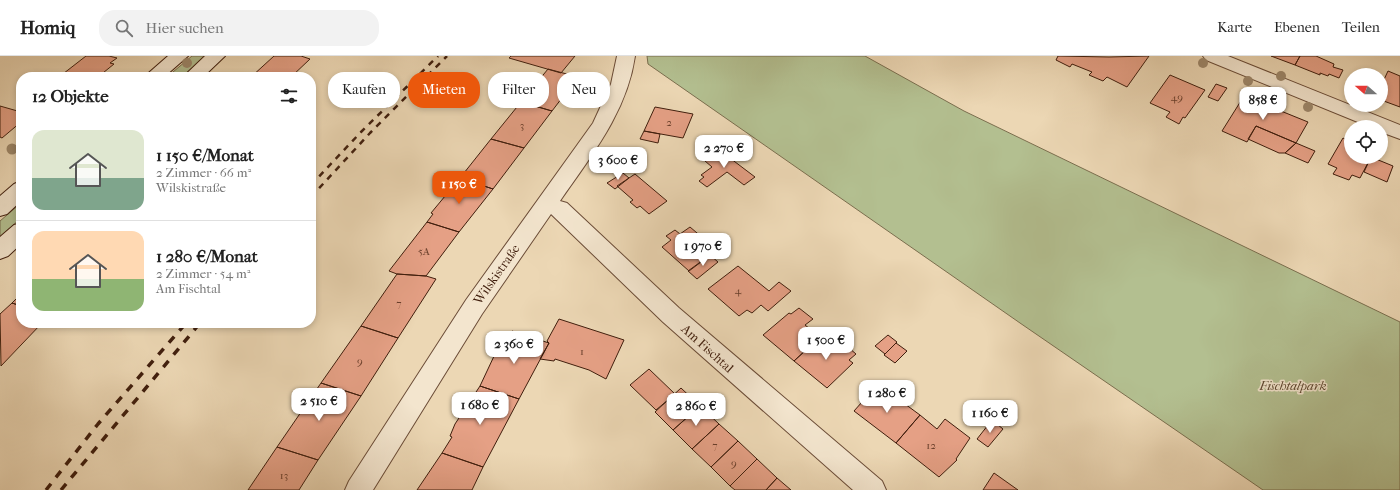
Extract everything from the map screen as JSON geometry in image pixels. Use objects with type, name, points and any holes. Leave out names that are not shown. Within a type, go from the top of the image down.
[{"type":"street","points":[[159,72],[179,56]]},
{"type":"street","points":[[198,72],[216,56]]},
{"type":"street","name":"Wilskistraße","points":[[358,490],[381,451],[474,306],[601,126],[616,94],[624,72],[626,56]]},
{"type":"street","points":[[1212,56],[1400,132]]},
{"type":"street","points":[[0,208],[16,194]]},
{"type":"street","name":"Am Fischtal","points":[[546,204],[560,209],[671,315],[873,490]]},
{"type":"street","points":[[0,250],[16,236]]},
{"type":"green space","points":[[192,56],[207,56],[188,72],[173,72]]},
{"type":"green space","name":"Fischtalpark","points":[[647,56],[865,56],[964,111],[1400,322],[1400,490],[1263,490],[648,64]]},
{"type":"green space","points":[[16,207],[16,223],[0,237],[0,221]]},
{"type":"building","points":[[86,56],[109,56],[117,58],[110,63],[114,64],[104,72],[65,72]]},
{"type":"building","points":[[274,56],[301,56],[310,59],[296,72],[256,72]]},
{"type":"building","points":[[511,56],[575,56],[562,72],[509,58]]},
{"type":"building","points":[[1058,56],[1149,56],[1127,87],[1107,77],[1103,81],[1089,75],[1092,72],[1072,64],[1070,67],[1056,60]]},
{"type":"building","points":[[1271,56],[1300,56],[1295,65]]},
{"type":"building","points":[[1300,56],[1316,56],[1334,64],[1333,67],[1343,70],[1339,78],[1329,74],[1328,76],[1320,73],[1320,75],[1295,65]]},
{"type":"building","points":[[548,69],[559,72],[557,72],[557,104],[552,111],[542,108],[549,108],[549,72],[546,72]]},
{"type":"building","points":[[1388,71],[1400,76],[1400,107],[1388,103]]},
{"type":"building","points":[[1170,75],[1205,90],[1179,124],[1166,117],[1170,112],[1150,103]]},
{"type":"building","points":[[1216,84],[1227,88],[1218,101],[1208,97]]},
{"type":"building","points":[[1244,96],[1308,122],[1296,143],[1256,126],[1247,142],[1222,131]]},
{"type":"building","points":[[0,106],[16,111],[16,126],[2,138],[0,137]]},
{"type":"building","points":[[655,107],[693,114],[683,138],[644,131]]},
{"type":"building","points":[[516,108],[542,108],[552,111],[524,148],[491,139]]},
{"type":"building","points":[[1256,126],[1296,143],[1285,153],[1279,153],[1248,139]]},
{"type":"building","points":[[644,131],[660,134],[658,143],[640,139]]},
{"type":"building","points":[[1343,138],[1344,164],[1367,164],[1360,178],[1352,175],[1349,180],[1333,174],[1337,168],[1328,164]]},
{"type":"building","points":[[491,139],[524,148],[493,189],[460,178]]},
{"type":"building","points":[[1296,143],[1315,151],[1308,163],[1285,153]]},
{"type":"building","points":[[705,144],[714,151],[709,155],[700,148]]},
{"type":"building","points":[[718,149],[755,177],[744,185],[727,172],[707,187],[699,181],[704,177],[701,175],[712,167],[705,161],[709,158],[707,156]]},
{"type":"building","points":[[1368,164],[1388,164],[1393,166],[1387,182],[1364,172]]},
{"type":"building","points":[[623,173],[629,178],[615,189],[607,183]]},
{"type":"building","points":[[635,174],[667,201],[649,214],[640,206],[637,208],[630,202],[633,200],[617,186]]},
{"type":"building","points":[[460,178],[493,189],[459,232],[427,222],[433,214],[431,213]]},
{"type":"building","points":[[427,222],[459,232],[426,276],[397,274],[389,271]]},
{"type":"building","points":[[690,227],[717,250],[689,271],[662,247],[671,240],[666,236],[675,230],[680,234]]},
{"type":"building","points":[[710,255],[718,262],[697,279],[688,271]]},
{"type":"building","points":[[738,266],[769,291],[779,282],[791,291],[768,311],[761,305],[752,313],[747,310],[739,316],[708,289]]},
{"type":"building","points":[[397,274],[426,276],[436,279],[398,338],[361,326]]},
{"type":"building","points":[[16,299],[16,304],[12,303]]},
{"type":"building","points":[[12,303],[16,304],[16,328],[37,328],[1,366],[0,314]]},
{"type":"building","points":[[799,308],[813,319],[805,325],[820,337],[794,361],[763,335],[789,313],[791,314]]},
{"type":"building","points":[[559,319],[624,340],[606,379],[589,370],[555,359],[554,361],[540,359],[549,343],[547,341]]},
{"type":"building","points":[[361,326],[398,338],[361,396],[321,383]]},
{"type":"building","points":[[512,331],[549,343],[519,399],[480,386],[495,354],[497,354],[502,345],[504,345]]},
{"type":"building","points":[[888,335],[897,342],[885,354],[875,346]]},
{"type":"building","points":[[820,337],[835,349],[842,342],[856,354],[849,360],[853,363],[827,388],[794,361]]},
{"type":"building","points":[[896,343],[907,351],[895,363],[884,355]]},
{"type":"building","points":[[649,369],[675,394],[656,410],[630,385]]},
{"type":"building","points":[[321,383],[361,396],[318,460],[277,447]]},
{"type":"building","points":[[879,385],[920,415],[896,443],[854,411]]},
{"type":"building","points":[[480,386],[519,399],[483,467],[442,453],[452,437],[450,436],[455,424]]},
{"type":"building","points":[[681,388],[700,406],[673,430],[655,412]]},
{"type":"building","points":[[700,406],[719,424],[692,449],[673,430]]},
{"type":"building","points":[[920,415],[937,429],[945,419],[970,438],[956,459],[957,460],[939,477],[896,443]]},
{"type":"building","points":[[992,420],[1003,429],[988,447],[977,439]]},
{"type":"building","points":[[719,424],[738,441],[711,467],[692,449]]},
{"type":"building","points":[[738,441],[757,459],[730,486],[711,467]]},
{"type":"building","points":[[277,447],[318,460],[299,490],[248,490]]},
{"type":"building","points":[[442,453],[483,467],[472,490],[417,490]]},
{"type":"building","points":[[757,459],[777,478],[766,490],[735,490],[730,486]]},
{"type":"building","points":[[994,473],[1018,490],[983,490]]},
{"type":"building","points":[[777,478],[791,490],[766,490]]},
{"type":"railway","points":[[316,180],[361,132],[438,56]]},
{"type":"railway","points":[[316,192],[370,133],[447,56]]},
{"type":"railway","points":[[46,490],[98,424],[182,328]]},
{"type":"railway","points":[[61,490],[196,328]]}]
